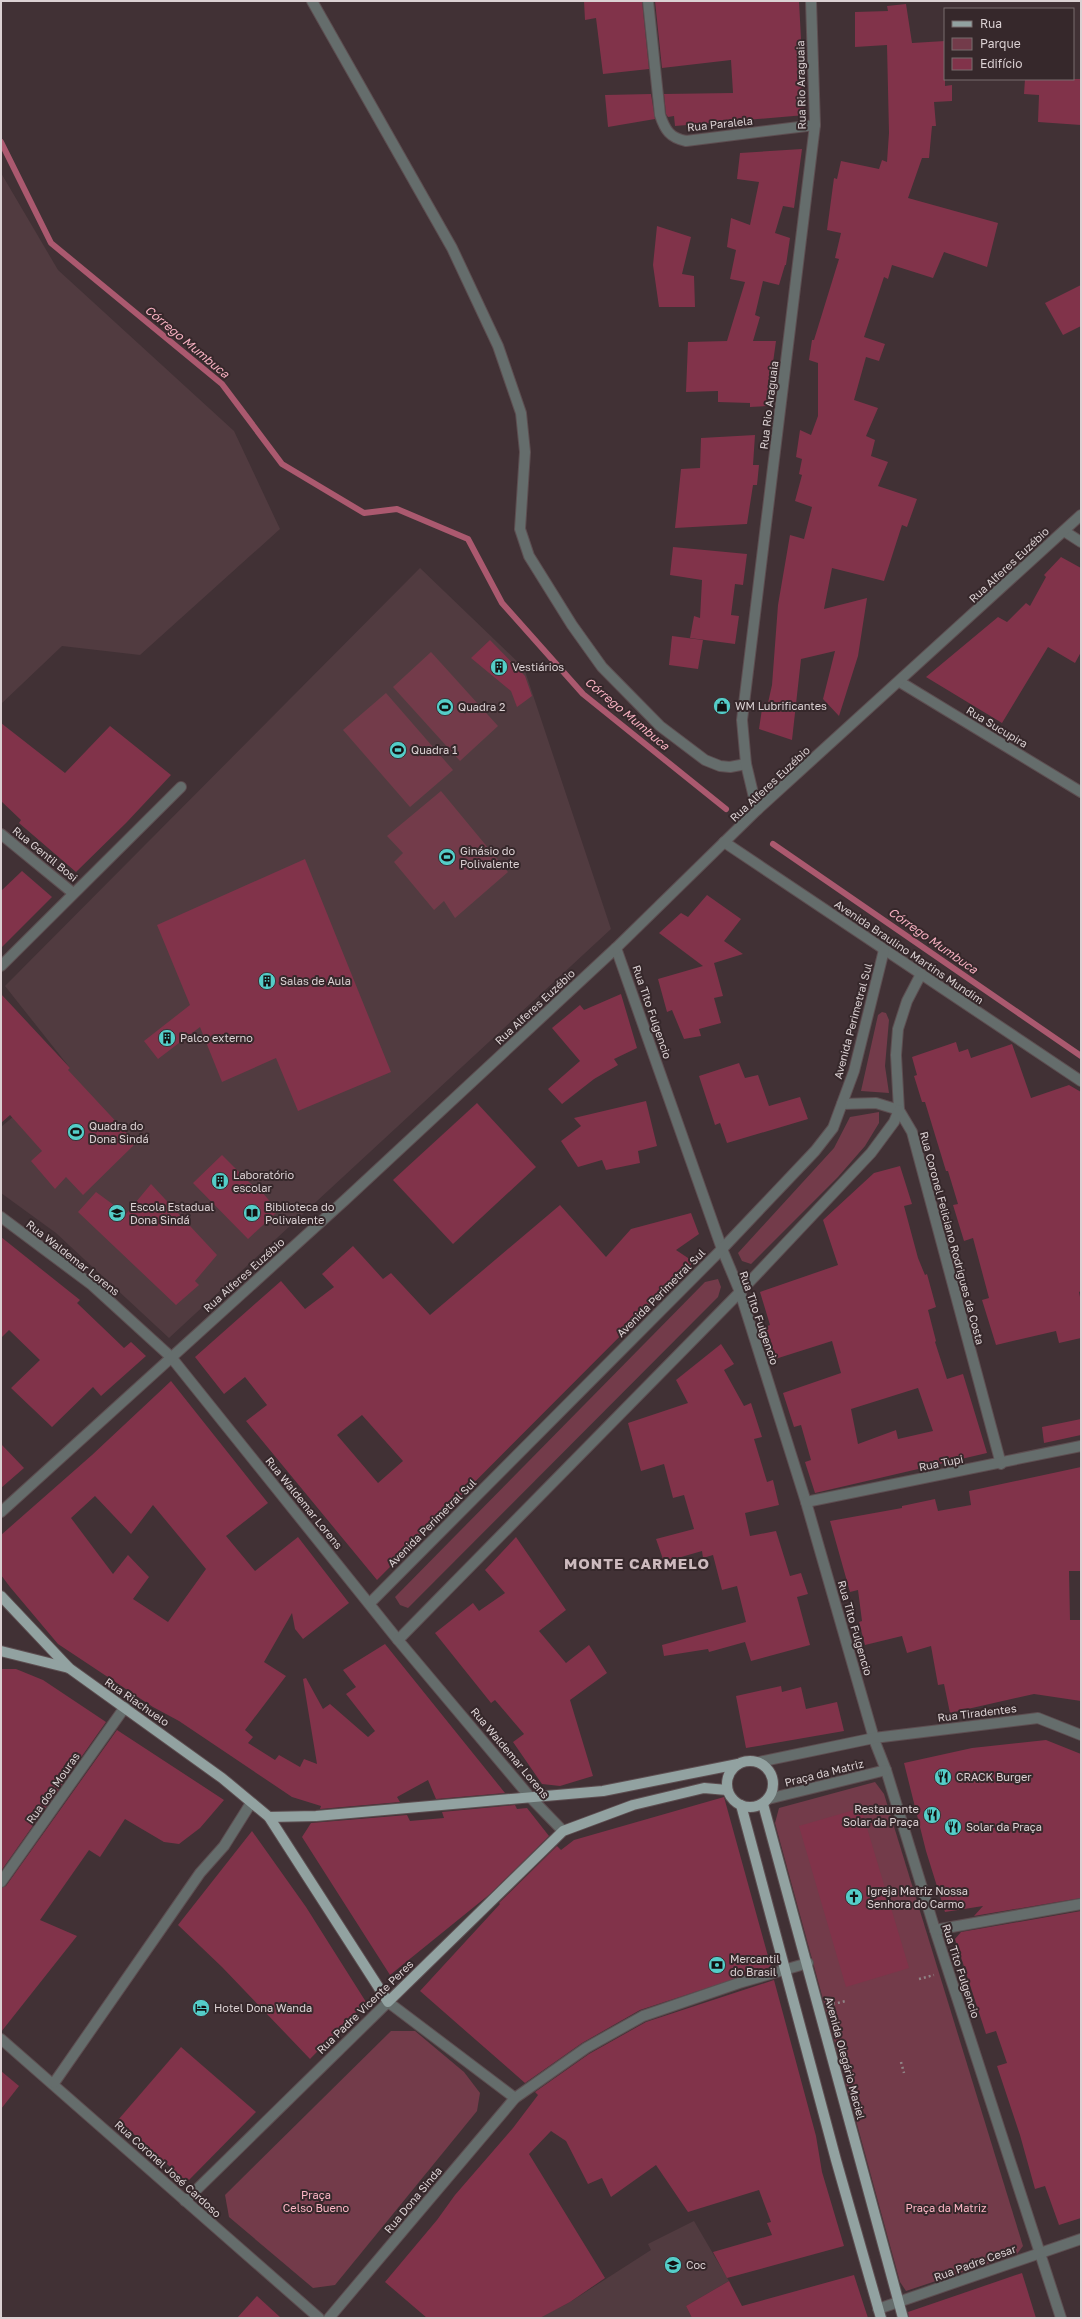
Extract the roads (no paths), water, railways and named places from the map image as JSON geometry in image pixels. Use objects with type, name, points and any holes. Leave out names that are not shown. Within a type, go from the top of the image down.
[{"type":"main road","name":"Rua Riachuelo","points":[[1,1596],[69,1668],[222,1778],[268,1817],[388,2002]]},
{"type":"main road","points":[[1,1651],[69,1668]]},
{"type":"main road","points":[[268,1817],[316,1816],[603,1791],[738,1764],[748,1760],[759,1762],[770,1771],[774,1785],[765,1801],[752,1807],[741,1806]]},
{"type":"main road","points":[[738,1764],[730,1771],[727,1780],[727,1790],[733,1799],[741,1806],[786,1969],[836,2160],[879,2313]]},
{"type":"main road","points":[[563,1831],[633,1805],[704,1788],[727,1790]]},
{"type":"main road","name":"Avenida Olegário Maciel","points":[[765,1801],[904,2318]]},
{"type":"main road","name":"Rua Padre Vicente Peres","points":[[388,2002],[563,1831]]},
{"type":"street","points":[[312,1],[452,248],[498,346],[521,412],[525,452],[520,529],[530,556],[572,625],[602,667],[660,726],[705,760],[720,766],[730,767],[746,764]]},
{"type":"street","name":"Rua Paralela","points":[[648,1],[660,115],[664,128],[674,139],[686,141],[815,125]]},
{"type":"street","name":"Rua Rio Araguaia","points":[[757,810],[746,764],[742,720],[815,125],[811,1]]},
{"type":"street","name":"Rua Alferes Euzébio","points":[[1,1512],[351,1194],[616,948],[757,810],[900,682],[1081,515]]},
{"type":"street","points":[[1064,531],[1081,542]]},
{"type":"street","name":"Rua Sucupira","points":[[900,682],[1081,792]]},
{"type":"street","points":[[1,966],[181,787]]},
{"type":"street","name":"Rua Gentil Bosi","points":[[1,834],[73,893]]},
{"type":"street","name":"Avenida Braulino Martins Mundim","points":[[724,842],[1081,1081]]},
{"type":"street","name":"Rua Tito Fulgencio","points":[[616,948],[722,1249],[740,1292],[806,1502],[874,1738],[886,1770],[935,1930],[1061,2318]]},
{"type":"street","name":"Avenida Perimetral Sul","points":[[370,1603],[722,1249],[815,1150],[833,1128],[854,1071],[884,950]]},
{"type":"street","name":"Rua Coronel Feliciano Rodrigues da Costa","points":[[921,974],[907,1001],[898,1029],[896,1055],[899,1110],[912,1132],[1001,1464]]},
{"type":"street","points":[[398,1640],[740,1292],[871,1152],[894,1122],[899,1110],[876,1103],[842,1104]]},
{"type":"street","name":"Rua Waldemar Lorens","points":[[1,1217],[92,1285],[171,1357],[370,1603],[398,1640],[530,1797],[563,1831]]},
{"type":"street","name":"Rua Tupi","points":[[806,1502],[1001,1464],[1081,1446]]},
{"type":"street","name":"Rua dos Mouras","points":[[1,1882],[125,1707]]},
{"type":"street","name":"Rua Tiradentes","points":[[759,1762],[874,1738],[1038,1718],[1081,1735]]},
{"type":"street","name":"Praça da Matriz","points":[[765,1801],[886,1770]]},
{"type":"street","points":[[54,2083],[200,1872],[224,1846],[251,1803]]},
{"type":"street","points":[[935,1930],[1081,1904]]},
{"type":"street","name":"Rua Dona Sinda","points":[[329,2318],[515,2098],[586,2048],[642,2016],[808,1963]]},
{"type":"street","points":[[388,2002],[515,2098]]},
{"type":"street","name":"Rua Padre Vicente Peres","points":[[185,2201],[388,2002]]},
{"type":"street","name":"Rua Coronel José Cardoso","points":[[1,2039],[54,2083],[185,2201],[319,2318]]},
{"type":"street","name":"Rua Padre Cesar","points":[[879,2313],[899,2302],[1081,2239]]},
{"type":"waterway","name":"Córrego Mumbuca","points":[[1,142],[51,243],[222,384],[282,464],[364,513],[397,509],[468,539],[502,603],[583,694],[726,809]]},
{"type":"waterway","name":"Córrego Mumbuca","points":[[773,844],[1081,1056]]},
{"type":"place","name":"Vestiários","points":[[499,667]]},
{"type":"place","name":"WM Lubrificantes","points":[[722,706]]},
{"type":"place","name":"Quadra 2","points":[[445,707]]},
{"type":"place","name":"Quadra 1","points":[[398,750]]},
{"type":"place","name":"Ginásio do Polivalente","points":[[447,857]]},
{"type":"place","name":"Salas de Aula","points":[[267,981]]},
{"type":"place","name":"Palco externo","points":[[167,1038]]},
{"type":"place","name":"Quadra do Dona Sindá","points":[[76,1132]]},
{"type":"place","name":"Laboratório escolar","points":[[220,1181]]},
{"type":"place","name":"Escola Estadual Dona Sindá","points":[[117,1213]]},
{"type":"place","name":"Biblioteca do Polivalente","points":[[252,1213]]},
{"type":"place","name":"CRACK Burger","points":[[943,1777]]},
{"type":"place","name":"Restaurante Solar da Praça","points":[[932,1815]]},
{"type":"place","name":"Solar da Praça","points":[[953,1827]]},
{"type":"place","name":"Igreja Matriz Nossa Senhora do Carmo","points":[[854,1897]]},
{"type":"place","name":"Mercantil do Brasil","points":[[717,1965]]},
{"type":"place","name":"Hotel Dona Wanda","points":[[201,2008]]},
{"type":"place","name":"Coc","points":[[673,2265]]},
{"type":"district","name":"MONTE CARMELO","points":[[637,1564]]},
{"type":"park label","name":"Praça Celso Bueno","points":[[316,2201]]}]
